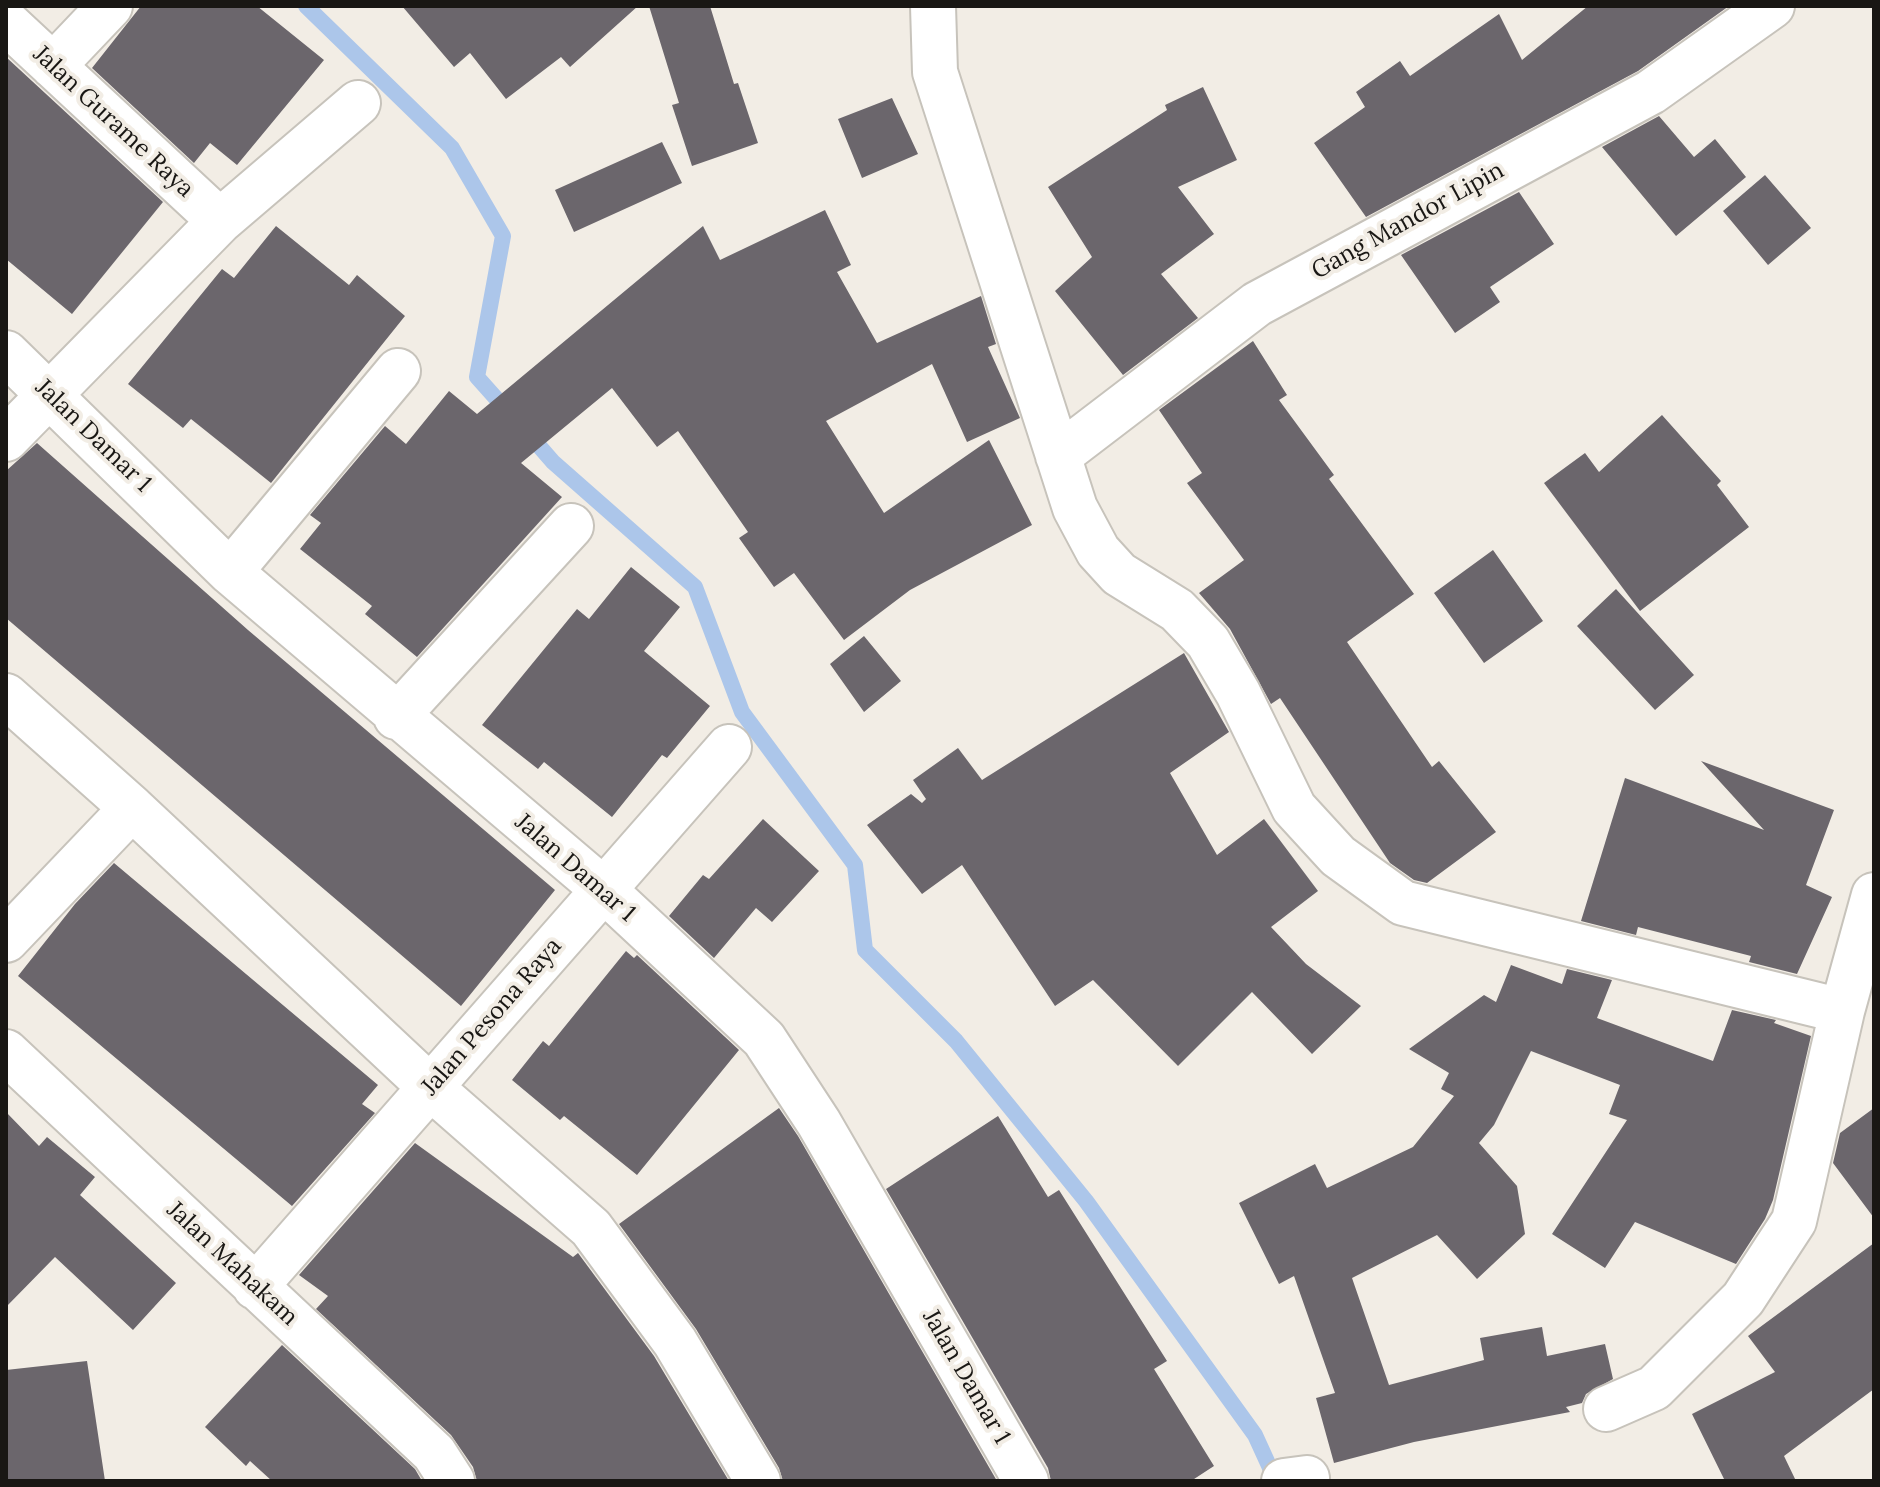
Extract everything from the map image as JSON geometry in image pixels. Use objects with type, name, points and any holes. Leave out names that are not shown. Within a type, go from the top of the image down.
[{"type":"street","points":[[53,66],[110,6]]},
{"type":"street","points":[[933,6],[935,72],[1075,508],[1098,551],[1119,574],[1177,610],[1208,642],[1238,693],[1294,808],[1338,856],[1403,903],[1842,1011]]},
{"type":"street","name":"Gang Mandor Lipin","points":[[1058,456],[1257,304],[1651,92],[1772,6]]},
{"type":"street","name":"Jalan Gurame Raya","points":[[6,22],[220,221]]},
{"type":"street","points":[[6,439],[220,221],[358,103]]},
{"type":"street","name":"Jalan Damar 1","points":[[6,353],[230,572],[396,717],[604,890],[764,1039],[819,1123],[1026,1481]]},
{"type":"street","points":[[230,572],[398,371]]},
{"type":"street","points":[[396,717],[571,526]]},
{"type":"street","points":[[6,696],[132,808],[430,1087],[591,1228],[675,1342],[758,1481]]},
{"type":"street","name":"Jalan Pesona Raya","points":[[255,1287],[729,747]]},
{"type":"street","points":[[6,940],[132,808]]},
{"type":"street","points":[[1606,1409],[1654,1388],[1743,1299],[1794,1221],[1842,1011],[1874,895]]},
{"type":"street","name":"Jalan Mahakam","points":[[6,1052],[434,1453],[452,1481]]},
{"type":"building","points":[[141,6],[257,6],[324,60],[237,165],[210,143],[194,163],[92,68]]},
{"type":"building","points":[[402,6],[638,6],[570,67],[561,57],[506,99],[470,53],[454,67]]},
{"type":"building","points":[[649,6],[710,6],[734,84],[738,83],[758,143],[692,166],[672,105],[679,103]]},
{"type":"building","points":[[1588,6],[1729,6],[1638,71],[1366,217],[1314,143],[1365,107],[1356,92],[1400,61],[1410,76],[1499,14],[1522,60]]},
{"type":"building","points":[[6,57],[163,202],[72,314],[6,259]]},
{"type":"building","points":[[1203,87],[1237,160],[1178,187],[1214,234],[1161,274],[1198,318],[1123,375],[1055,291],[1092,257],[1048,187],[1167,110],[1165,105]]},
{"type":"building","points":[[892,98],[918,154],[862,178],[838,119]]},
{"type":"building","points":[[1659,116],[1694,157],[1715,139],[1746,177],[1676,236],[1602,147]]},
{"type":"building","points":[[662,142],[682,183],[574,232],[555,190]]},
{"type":"building","points":[[1765,175],[1811,228],[1768,265],[1723,211]]},
{"type":"building","points":[[1519,192],[1554,244],[1490,287],[1500,302],[1455,333],[1401,255]]},
{"type":"building","points":[[825,210],[851,265],[837,272],[877,343],[981,296],[996,344],[988,347],[1020,418],[967,442],[932,364],[826,421],[884,513],[989,440],[1032,525],[910,590],[844,640],[794,573],[774,587],[739,538],[748,532],[678,431],[657,447],[612,388],[521,463],[562,497],[417,657],[365,614],[372,606],[300,549],[321,523],[310,515],[385,426],[406,444],[449,391],[477,414],[703,226],[720,260]]},
{"type":"building","points":[[276,226],[349,285],[357,275],[405,316],[271,483],[191,419],[183,428],[128,384],[222,269],[234,278]]},
{"type":"building","points":[[1253,341],[1287,395],[1279,400],[1334,475],[1329,479],[1414,594],[1347,642],[1432,767],[1439,761],[1496,832],[1427,883],[1414,880],[1390,863],[1280,698],[1271,704],[1230,629],[1199,593],[1244,560],[1187,483],[1202,473],[1159,410]]},
{"type":"building","points":[[1662,415],[1721,481],[1717,485],[1749,527],[1640,611],[1544,483],[1585,453],[1599,472]]},
{"type":"building","points":[[37,443],[248,630],[555,890],[461,1006],[6,618],[6,471]]},
{"type":"building","points":[[1493,550],[1543,621],[1484,663],[1434,593]]},
{"type":"building","points":[[631,567],[680,607],[644,651],[710,706],[667,758],[662,755],[612,817],[544,762],[538,769],[482,725],[577,609],[589,619]]},
{"type":"building","points":[[1616,589],[1694,675],[1655,710],[1577,626]]},
{"type":"building","points":[[864,636],[901,681],[864,712],[830,664]]},
{"type":"building","points":[[1184,653],[1229,732],[1170,773],[1217,855],[1264,819],[1318,891],[1271,927],[1306,964],[1361,1006],[1312,1054],[1252,992],[1178,1066],[1093,980],[1055,1006],[962,865],[922,894],[867,825],[911,794],[922,803],[926,799],[913,780],[958,748],[982,780]]},
{"type":"building","points":[[1701,761],[1834,810],[1806,885],[1832,897],[1797,974],[1749,962],[1751,956],[1638,927],[1636,935],[1581,921],[1625,778],[1764,830]]},
{"type":"building","points":[[763,819],[819,871],[772,922],[756,908],[714,958],[669,916],[703,875],[709,879]]},
{"type":"building","points":[[114,863],[378,1085],[362,1104],[375,1113],[292,1206],[18,976],[75,904]]},
{"type":"building","points":[[626,951],[634,958],[637,955],[739,1050],[637,1175],[564,1116],[560,1120],[512,1080],[543,1041],[549,1046]]},
{"type":"building","points":[[1511,965],[1562,984],[1567,969],[1612,980],[1597,1018],[1713,1061],[1732,1010],[1776,1020],[1774,1023],[1811,1036],[1773,1200],[1765,1219],[1736,1264],[1635,1222],[1605,1268],[1552,1234],[1627,1120],[1609,1114],[1620,1085],[1531,1051],[1494,1125],[1479,1143],[1517,1186],[1525,1234],[1477,1279],[1437,1235],[1352,1278],[1389,1385],[1484,1360],[1480,1338],[1542,1327],[1547,1356],[1605,1344],[1613,1379],[1586,1394],[1582,1403],[1566,1407],[1570,1412],[1414,1442],[1334,1463],[1316,1398],[1335,1393],[1294,1276],[1279,1284],[1239,1203],[1315,1164],[1327,1188],[1413,1147],[1454,1096],[1441,1089],[1449,1073],[1409,1049],[1484,995],[1496,1002]]},
{"type":"building","points":[[779,1108],[997,1481],[783,1481],[779,1468],[696,1329],[619,1224]]},
{"type":"building","points":[[1874,1108],[1874,1218],[1833,1163],[1840,1133]]},
{"type":"building","points":[[6,1112],[39,1146],[47,1137],[95,1177],[80,1195],[176,1283],[133,1330],[55,1257],[6,1307]]},
{"type":"building","points":[[998,1116],[1048,1197],[1059,1190],[1167,1361],[1154,1369],[1214,1466],[1191,1481],[1051,1481],[1048,1468],[886,1189]]},
{"type":"building","points":[[415,1143],[573,1257],[578,1253],[654,1356],[729,1481],[477,1481],[473,1467],[451,1435],[316,1309],[328,1296],[299,1275]]},
{"type":"building","points":[[1874,1243],[1874,1389],[1784,1456],[1796,1481],[1725,1481],[1692,1414],[1775,1372],[1748,1336]]},
{"type":"building","points":[[282,1345],[415,1469],[422,1481],[272,1481],[250,1461],[246,1466],[205,1427]]},
{"type":"building","points":[[87,1361],[105,1481],[6,1481],[6,1370]]},
{"type":"waterway","points":[[306,6],[452,148],[503,236],[477,377],[510,414]]},
{"type":"waterway","points":[[526,431],[553,462],[695,587],[742,712],[855,865],[865,950],[956,1041],[1086,1201],[1255,1435],[1276,1481]]}]
